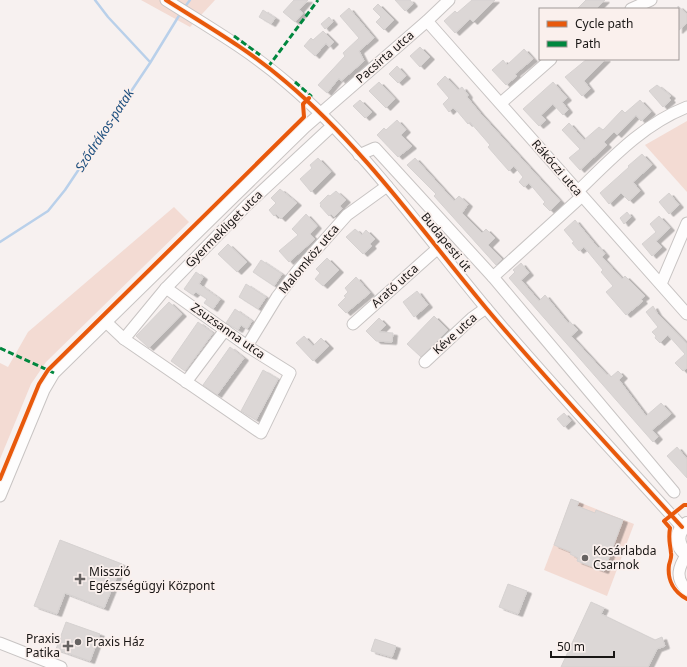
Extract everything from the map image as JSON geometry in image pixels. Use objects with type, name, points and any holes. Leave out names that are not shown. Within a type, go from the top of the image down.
[{"type":"main road","points":[[685,526],[679,532],[678,542],[683,551],[687,554]]},
{"type":"street","name":"Budapesti út","points":[[166,0],[214,29],[268,67],[320,113],[387,186],[532,362],[685,526]]},
{"type":"street","name":"Pacsirta utca","points":[[320,113],[427,21],[449,0]]},
{"type":"street","points":[[633,8],[651,0]]},
{"type":"street","name":"Rákóczi utca","points":[[427,21],[687,314]]},
{"type":"street","points":[[501,103],[550,60]]},
{"type":"street","points":[[493,277],[579,194],[627,144],[653,124],[687,107]]},
{"type":"street","name":"Gyermekliget utca","points":[[0,496],[44,390],[54,373],[320,113]]},
{"type":"street","name":"Gyermekliget utca","points":[[124,339],[166,288],[247,205],[332,126]]},
{"type":"street","name":"Budapesti út","points":[[360,155],[375,148],[493,277],[674,492]]},
{"type":"street","name":"Malomköz utca","points":[[247,346],[277,297],[298,270],[347,215],[387,186]]},
{"type":"street","points":[[661,284],[687,223]]},
{"type":"street","name":"Arató utca","points":[[352,324],[438,248]]},
{"type":"street","name":"Zsuzsanna utca","points":[[166,288],[247,346],[290,373],[261,433],[186,382]]},
{"type":"street","name":"Kéve utca","points":[[426,362],[472,318],[486,308]]},
{"type":"street","points":[[106,322],[124,339],[186,382],[225,330]]},
{"type":"street","points":[[687,554],[679,568],[678,573],[683,586],[687,590]]},
{"type":"street","points":[[0,643],[61,667]]},
{"type":"shaded area","points":[[141,0],[215,0],[190,27]]},
{"type":"shaded area","points":[[687,121],[687,192],[645,145]]},
{"type":"shaded area","points":[[174,207],[189,222],[46,362],[31,384],[0,459],[0,363],[8,367],[28,332]]},
{"type":"shaded area","name":"Kosárlabda Csarnok","points":[[571,499],[634,524],[607,596],[544,570]]},
{"type":"building","points":[[294,0],[308,0],[299,10],[303,13],[295,22],[283,12]]},
{"type":"building","points":[[395,0],[410,0],[413,4],[405,11]]},
{"type":"building","points":[[472,0],[495,0],[473,22],[470,19],[455,33],[444,21],[455,11],[457,13]]},
{"type":"building","points":[[586,0],[605,0],[597,8],[578,8]]},
{"type":"building","points":[[378,4],[394,20],[384,30],[376,22],[381,17],[373,9]]},
{"type":"building","points":[[678,6],[687,14],[687,23],[679,30],[679,8]]},
{"type":"building","points":[[349,8],[374,38],[359,51],[364,61],[341,81],[339,78],[327,93],[318,85],[345,56],[343,53],[359,38],[340,16]]},
{"type":"building","points":[[263,10],[275,18],[271,24],[259,17]]},
{"type":"building","points":[[329,17],[333,22],[325,29],[321,24]]},
{"type":"building","points":[[323,31],[334,42],[329,47],[326,43],[315,56],[304,46],[311,38],[313,40]]},
{"type":"building","points":[[420,47],[430,57],[420,67],[410,56]]},
{"type":"building","points":[[524,49],[533,59],[515,74],[517,76],[506,85],[492,70],[503,60],[507,65]]},
{"type":"building","points":[[586,60],[605,60],[584,81],[590,89],[582,96],[565,77]]},
{"type":"building","points":[[397,66],[406,76],[398,83],[389,74]]},
{"type":"building","points":[[445,76],[458,90],[462,87],[468,95],[467,97],[480,113],[560,201],[550,211],[543,204],[545,202],[529,183],[524,187],[519,182],[523,177],[514,166],[509,171],[488,147],[490,145],[470,122],[468,124],[453,108],[449,112],[443,104],[449,98],[437,84]]},
{"type":"building","points":[[379,82],[395,99],[386,108],[369,91]]},
{"type":"building","points":[[553,82],[567,98],[562,102],[568,110],[563,115],[553,104],[541,115],[546,120],[539,126],[523,109]]},
{"type":"building","points":[[657,85],[671,96],[669,98],[671,100],[663,107],[649,91]]},
{"type":"building","points":[[360,100],[372,112],[365,118],[353,106]]},
{"type":"building","points":[[640,100],[651,112],[641,121],[636,115],[617,135],[614,132],[604,142],[607,145],[580,170],[569,158],[580,149],[562,130],[569,123],[584,140],[599,127],[603,130],[622,110],[625,113]]},
{"type":"building","points":[[397,120],[406,130],[401,135],[412,146],[398,157],[377,135],[384,128],[386,130]]},
{"type":"building","points":[[642,154],[652,165],[633,182],[640,191],[629,201],[621,193],[609,204],[600,193]]},
{"type":"building","points":[[318,158],[331,172],[311,192],[300,179],[312,168],[310,165]]},
{"type":"building","points":[[415,158],[454,201],[459,196],[468,204],[462,213],[482,233],[486,229],[495,238],[488,245],[502,259],[496,265],[434,196],[436,194],[407,165]]},
{"type":"building","points":[[280,189],[297,203],[281,219],[276,214],[274,216],[269,210],[276,203],[271,198]]},
{"type":"building","points":[[336,191],[346,200],[340,206],[342,209],[334,217],[331,214],[329,216],[320,206],[320,203],[328,195],[330,196]]},
{"type":"building","points":[[669,193],[679,205],[669,214],[659,202]]},
{"type":"building","points":[[627,212],[631,217],[624,224],[620,218]]},
{"type":"building","points":[[306,214],[317,226],[310,234],[315,239],[289,262],[279,251],[298,235],[292,229]]},
{"type":"building","points":[[659,216],[670,228],[656,241],[662,247],[652,256],[642,244],[656,232],[650,224]]},
{"type":"building","points":[[575,220],[598,248],[599,247],[605,254],[602,257],[622,279],[625,276],[645,296],[641,299],[643,301],[626,315],[606,292],[613,286],[601,272],[603,270],[584,247],[579,251],[564,230]]},
{"type":"building","points":[[355,229],[362,235],[366,230],[375,239],[370,244],[372,246],[363,254],[346,237]]},
{"type":"building","points":[[228,244],[247,262],[237,272],[218,254]]},
{"type":"building","points":[[327,258],[339,270],[323,286],[315,279],[320,273],[316,269]]},
{"type":"building","points":[[261,260],[282,274],[274,286],[253,272]]},
{"type":"building","points":[[521,263],[529,273],[521,280],[539,301],[545,295],[568,323],[570,322],[578,330],[571,336],[607,375],[608,374],[611,377],[618,371],[623,376],[619,380],[646,416],[661,403],[671,414],[652,430],[658,437],[653,442],[509,278],[515,272],[513,270]]},
{"type":"building","points":[[196,272],[203,277],[199,284],[220,299],[213,309],[204,303],[207,299],[196,292],[193,295],[184,289]]},
{"type":"building","points":[[356,277],[370,293],[346,313],[338,305],[346,297],[344,296],[348,292],[345,288]]},
{"type":"building","points":[[246,284],[266,297],[258,309],[239,297]]},
{"type":"building","points":[[417,291],[428,305],[414,317],[403,302]]},
{"type":"building","points":[[169,302],[182,314],[149,348],[136,336]]},
{"type":"building","points":[[653,306],[657,313],[687,344],[687,368],[683,371],[675,363],[685,354],[668,335],[660,343],[652,332],[658,327],[646,312]]},
{"type":"building","points":[[235,309],[252,321],[247,329],[241,325],[238,330],[226,323]]},
{"type":"building","points":[[434,316],[448,330],[421,357],[407,344]]},
{"type":"building","points":[[379,318],[386,325],[379,332],[393,333],[392,342],[376,341],[366,331]]},
{"type":"building","points":[[198,322],[213,333],[185,371],[171,361]]},
{"type":"building","points":[[304,336],[313,346],[321,338],[329,346],[313,361],[296,343]]},
{"type":"building","points":[[230,347],[244,358],[217,395],[203,385]]},
{"type":"building","points":[[263,370],[278,379],[256,420],[241,411]]},
{"type":"building","points":[[564,413],[571,421],[564,427],[557,419]]},
{"type":"building","points":[[677,447],[687,459],[687,478],[667,456]]},
{"type":"building","points":[[571,499],[579,502],[577,506],[595,513],[596,510],[623,520],[604,571],[577,561],[578,558],[570,554],[571,552],[554,545]]},
{"type":"building","name":"Misszió Egészségügyi Központ","points":[[60,540],[122,564],[104,608],[65,593],[57,614],[34,606]]},
{"type":"building","points":[[508,584],[527,591],[518,614],[499,607]]},
{"type":"building","points":[[591,602],[604,608],[601,614],[655,640],[662,637],[665,646],[657,649],[648,667],[561,667]]},
{"type":"building","name":"Praxis Ház","points":[[66,622],[100,634],[90,661],[56,649]]},
{"type":"building","points":[[375,639],[396,646],[392,657],[371,651]]},
{"type":"waterway","points":[[95,0],[108,17],[150,62]]},
{"type":"waterway","name":"Sződrákos-patak","points":[[184,8],[190,0]]},
{"type":"waterway","name":"Sződrákos-patak","points":[[0,242],[48,211],[65,190],[150,63],[180,14]]},
{"type":"marked path","points":[[268,67],[318,0]]},
{"type":"marked path","points":[[234,36],[260,55]]},
{"type":"marked path","points":[[295,82],[311,96],[308,99]]},
{"type":"marked path","points":[[0,348],[54,373]]},
{"type":"cycle path","points":[[166,0],[228,39],[272,70],[314,107],[341,134],[391,190],[510,336],[682,527]]},
{"type":"cycle path","points":[[0,479],[39,384],[48,370],[304,117],[303,104],[309,98]]},
{"type":"cycle path","points":[[687,505],[684,505],[664,521],[670,528],[670,581],[678,593],[687,599]]},
{"type":"place","name":"Kosárlabda Csarnok","points":[[585,558]]},
{"type":"place","name":"Misszió Egészségügyi Központ","points":[[80,579]]},
{"type":"place","name":"Praxis Ház","points":[[78,642]]},
{"type":"place","name":"Praxis Patika","points":[[68,646]]}]
